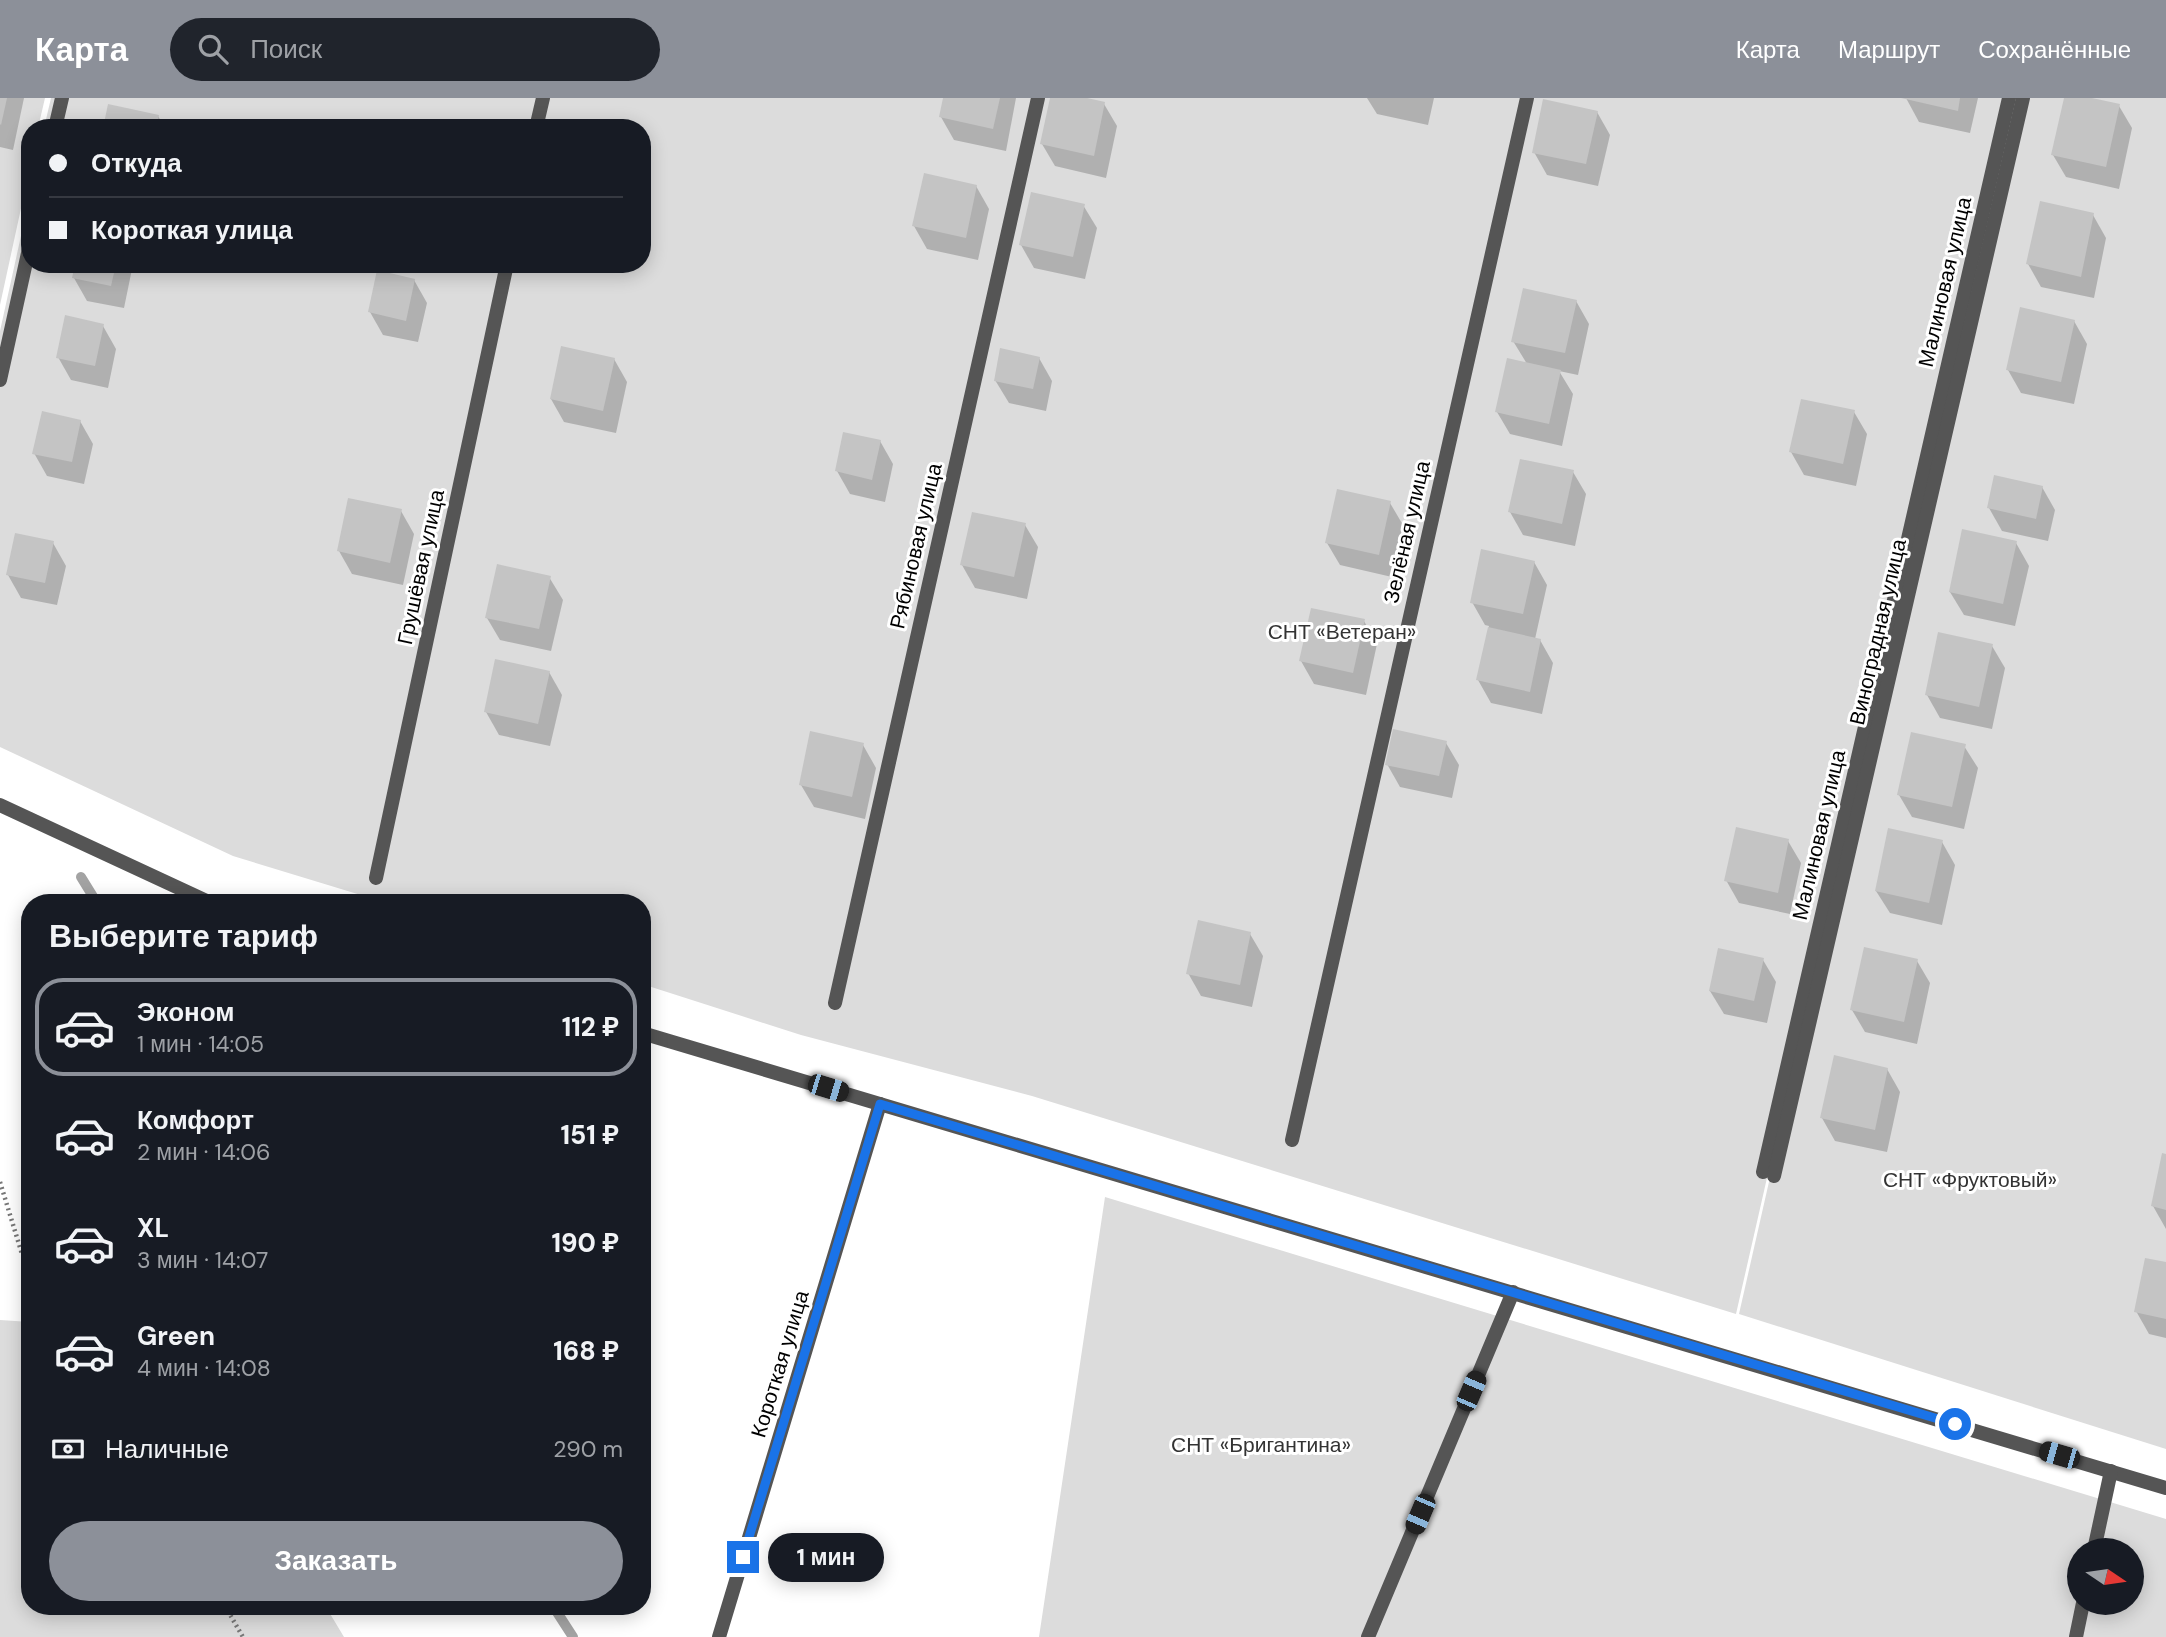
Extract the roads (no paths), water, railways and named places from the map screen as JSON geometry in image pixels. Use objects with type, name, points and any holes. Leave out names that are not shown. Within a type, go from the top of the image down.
[{"type":"street","points":[[57,119],[62,98]]},
{"type":"street","points":[[538,119],[543,98]]},
{"type":"street","name":"Рябиновая улица","points":[[835,1003],[1038,98]]},
{"type":"street","name":"Зелёная улица","points":[[1292,1140],[1527,98]]},
{"type":"street","name":"Малиновая улица","points":[[1769,1174],[2009,98]]},
{"type":"street","name":"Виноградная улица","points":[[1769,1174],[2023,98]]},
{"type":"street","points":[[0,380],[24,273]]},
{"type":"street","name":"Грушёвая улица","points":[[376,878],[505,273]]},
{"type":"street","points":[[0,804],[192,894]]},
{"type":"street","points":[[651,1036],[2166,1488]]},
{"type":"street","name":"Короткая улица","points":[[719,1637],[880,1104]]},
{"type":"street","points":[[1368,1637],[1513,1292]]},
{"type":"street","points":[[2097,1538],[2111,1471]]},
{"type":"street","points":[[2076,1637],[2081,1615]]},
{"type":"waterway","points":[[81,877],[91,894]]},
{"type":"waterway","points":[[559,1615],[573,1637]]},
{"type":"park label","name":"СНТ «Ветеран»","points":[[1342,632]]},
{"type":"park label","name":"СНТ «Фруктовый»","points":[[1970,1180]]},
{"type":"park label","name":"СНТ «Бригантина»","points":[[1261,1445]]}]
